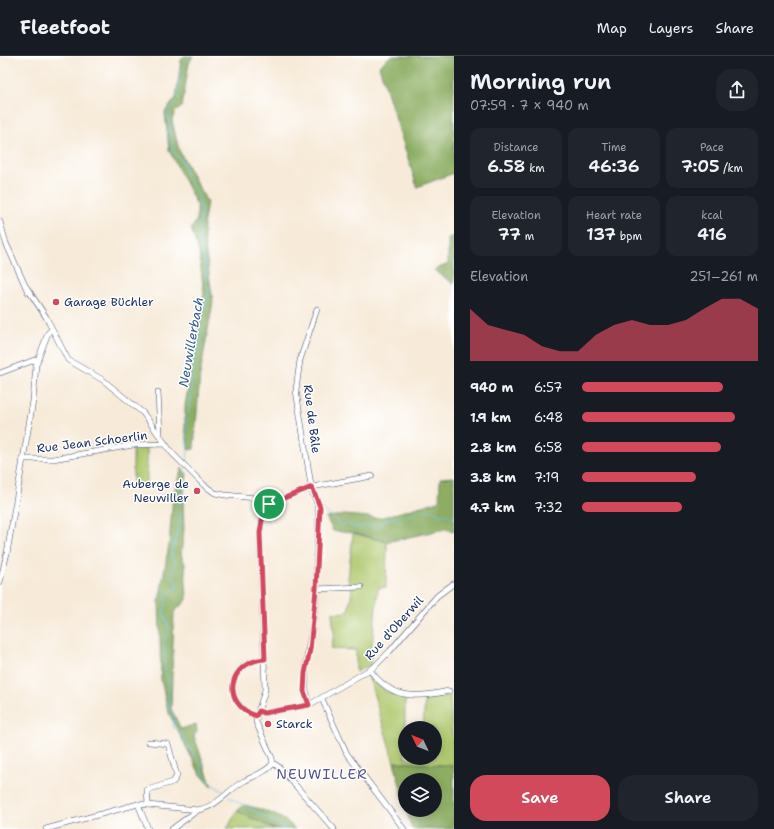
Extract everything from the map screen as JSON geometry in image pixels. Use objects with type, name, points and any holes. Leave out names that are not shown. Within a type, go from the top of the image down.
[{"type":"street","points":[[0,222],[6,243],[27,288],[52,329],[68,360],[120,392],[144,413],[165,444],[209,490],[224,495],[265,499],[269,504]]},
{"type":"street","name":"Rue de Bâle","points":[[309,705],[304,691],[305,673],[310,650],[316,589],[320,507],[312,487],[296,390],[300,360],[316,309]]},
{"type":"street","points":[[0,582],[10,536],[33,401],[37,359],[48,333],[52,329]]},
{"type":"street","points":[[0,373],[37,359]]},
{"type":"street","points":[[158,392],[160,435]]},
{"type":"street","name":"Rue Jean Schoerlin","points":[[22,459],[53,459],[133,445],[165,444]]},
{"type":"street","points":[[172,829],[198,810],[213,805],[237,786],[269,768],[272,763],[272,758],[256,727],[257,714],[262,703],[265,689],[260,533],[262,520],[269,504],[312,487],[372,476]]},
{"type":"street","name":"Rue d'Oberwil","points":[[257,714],[309,705],[322,699],[370,670],[384,658],[437,596],[453,584]]},
{"type":"street","points":[[316,589],[362,587]]},
{"type":"street","points":[[257,714],[245,711],[239,704],[233,690],[237,673],[243,666],[265,659]]},
{"type":"street","points":[[370,670],[383,686],[401,693],[419,696],[449,691]]},
{"type":"street","points":[[322,699],[347,754],[404,829]]},
{"type":"street","points":[[148,804],[147,790],[173,782],[177,776],[168,744],[149,742]]},
{"type":"street","points":[[272,763],[280,768],[334,829]]},
{"type":"street","points":[[46,829],[138,804],[198,810]]},
{"type":"street","points":[[138,804],[148,829]]},
{"type":"green space","points":[[184,56],[193,56],[189,63],[182,107],[175,112],[172,120],[179,150],[207,202],[204,221],[204,240],[213,302],[200,375],[194,449],[189,450],[185,429],[185,405],[204,294],[199,252],[191,229],[197,219],[197,206],[169,150],[165,112],[176,98],[181,60]]},
{"type":"green space","points":[[391,56],[454,56],[454,173],[417,187],[379,66]]},
{"type":"green space","points":[[454,236],[454,284],[434,270],[448,264],[448,238]]},
{"type":"green space","points":[[147,447],[147,485],[133,485],[133,448]]},
{"type":"green space","points":[[182,468],[187,474],[183,498],[184,529],[181,554],[185,564],[187,600],[174,612],[171,709],[181,729],[196,724],[197,731],[194,736],[212,787],[199,772],[168,711],[161,680],[159,601],[169,544],[173,495]]},
{"type":"green space","points":[[454,477],[454,531],[445,529],[387,542],[353,533],[333,531],[326,517],[345,515],[380,518],[439,501],[440,478]]},
{"type":"green space","points":[[353,533],[387,542],[386,587],[378,588],[370,665],[356,672],[356,650],[331,649],[334,633],[332,613],[348,612],[352,591],[348,579]]},
{"type":"green space","points":[[368,675],[388,693],[405,697],[405,721],[398,721],[398,762],[394,762]]},
{"type":"green space","points":[[450,695],[454,766],[439,765],[442,765],[442,721],[423,721],[425,698]]},
{"type":"green space","points":[[394,762],[398,762],[398,765],[454,766],[454,829],[412,829],[408,817],[442,817],[442,773],[398,773],[398,778]]},
{"type":"green space","points":[[244,805],[278,816],[295,829],[274,829],[237,811]]},
{"type":"green space","points":[[237,811],[274,829],[227,829]]},
{"type":"waterway","name":"Neuwillerbach","points":[[187,462],[188,454],[186,425],[191,401],[192,372],[201,340],[201,324],[210,289],[205,284],[207,273],[199,241],[199,225],[202,212],[198,195],[186,176],[183,162],[172,151],[173,142],[169,139],[170,127],[167,112],[179,100],[177,94],[181,75],[180,70],[185,65],[189,56]]},
{"type":"waterway","name":"Neuwillerbach","points":[[184,471],[183,490],[179,498],[180,520],[171,557],[176,563],[173,575],[178,587],[168,594],[165,599],[167,604],[163,613],[168,626],[168,633],[165,639],[165,672],[169,680],[169,709],[175,720],[173,727],[180,731],[188,747],[201,762],[203,774],[213,785],[224,792]]},
{"type":"waterway","points":[[321,508],[340,524],[345,525],[349,523],[351,526],[362,528],[366,525],[373,525],[375,529],[386,520],[394,517],[400,521],[413,513],[428,510],[438,512],[439,516],[444,514],[454,518]]},
{"type":"waterway","name":"Neuwillerbach","points":[[229,797],[286,829]]},
{"type":"place","name":"Garage Büchler","points":[[56,302]]},
{"type":"place","name":"Auberge de Neuwiller","points":[[197,491]]},
{"type":"place","name":"Starck","points":[[268,724]]},
{"type":"district","name":"NEUWILLER","points":[[322,774]]},
{"type":"route","points":[[312,487],[312,492],[320,507],[315,609],[310,650],[305,673],[304,691],[309,705],[264,713],[259,711],[256,716],[245,711],[239,704],[233,690],[237,673],[243,666],[265,659],[260,565],[260,533],[262,520],[269,504],[276,503],[312,487]]}]
